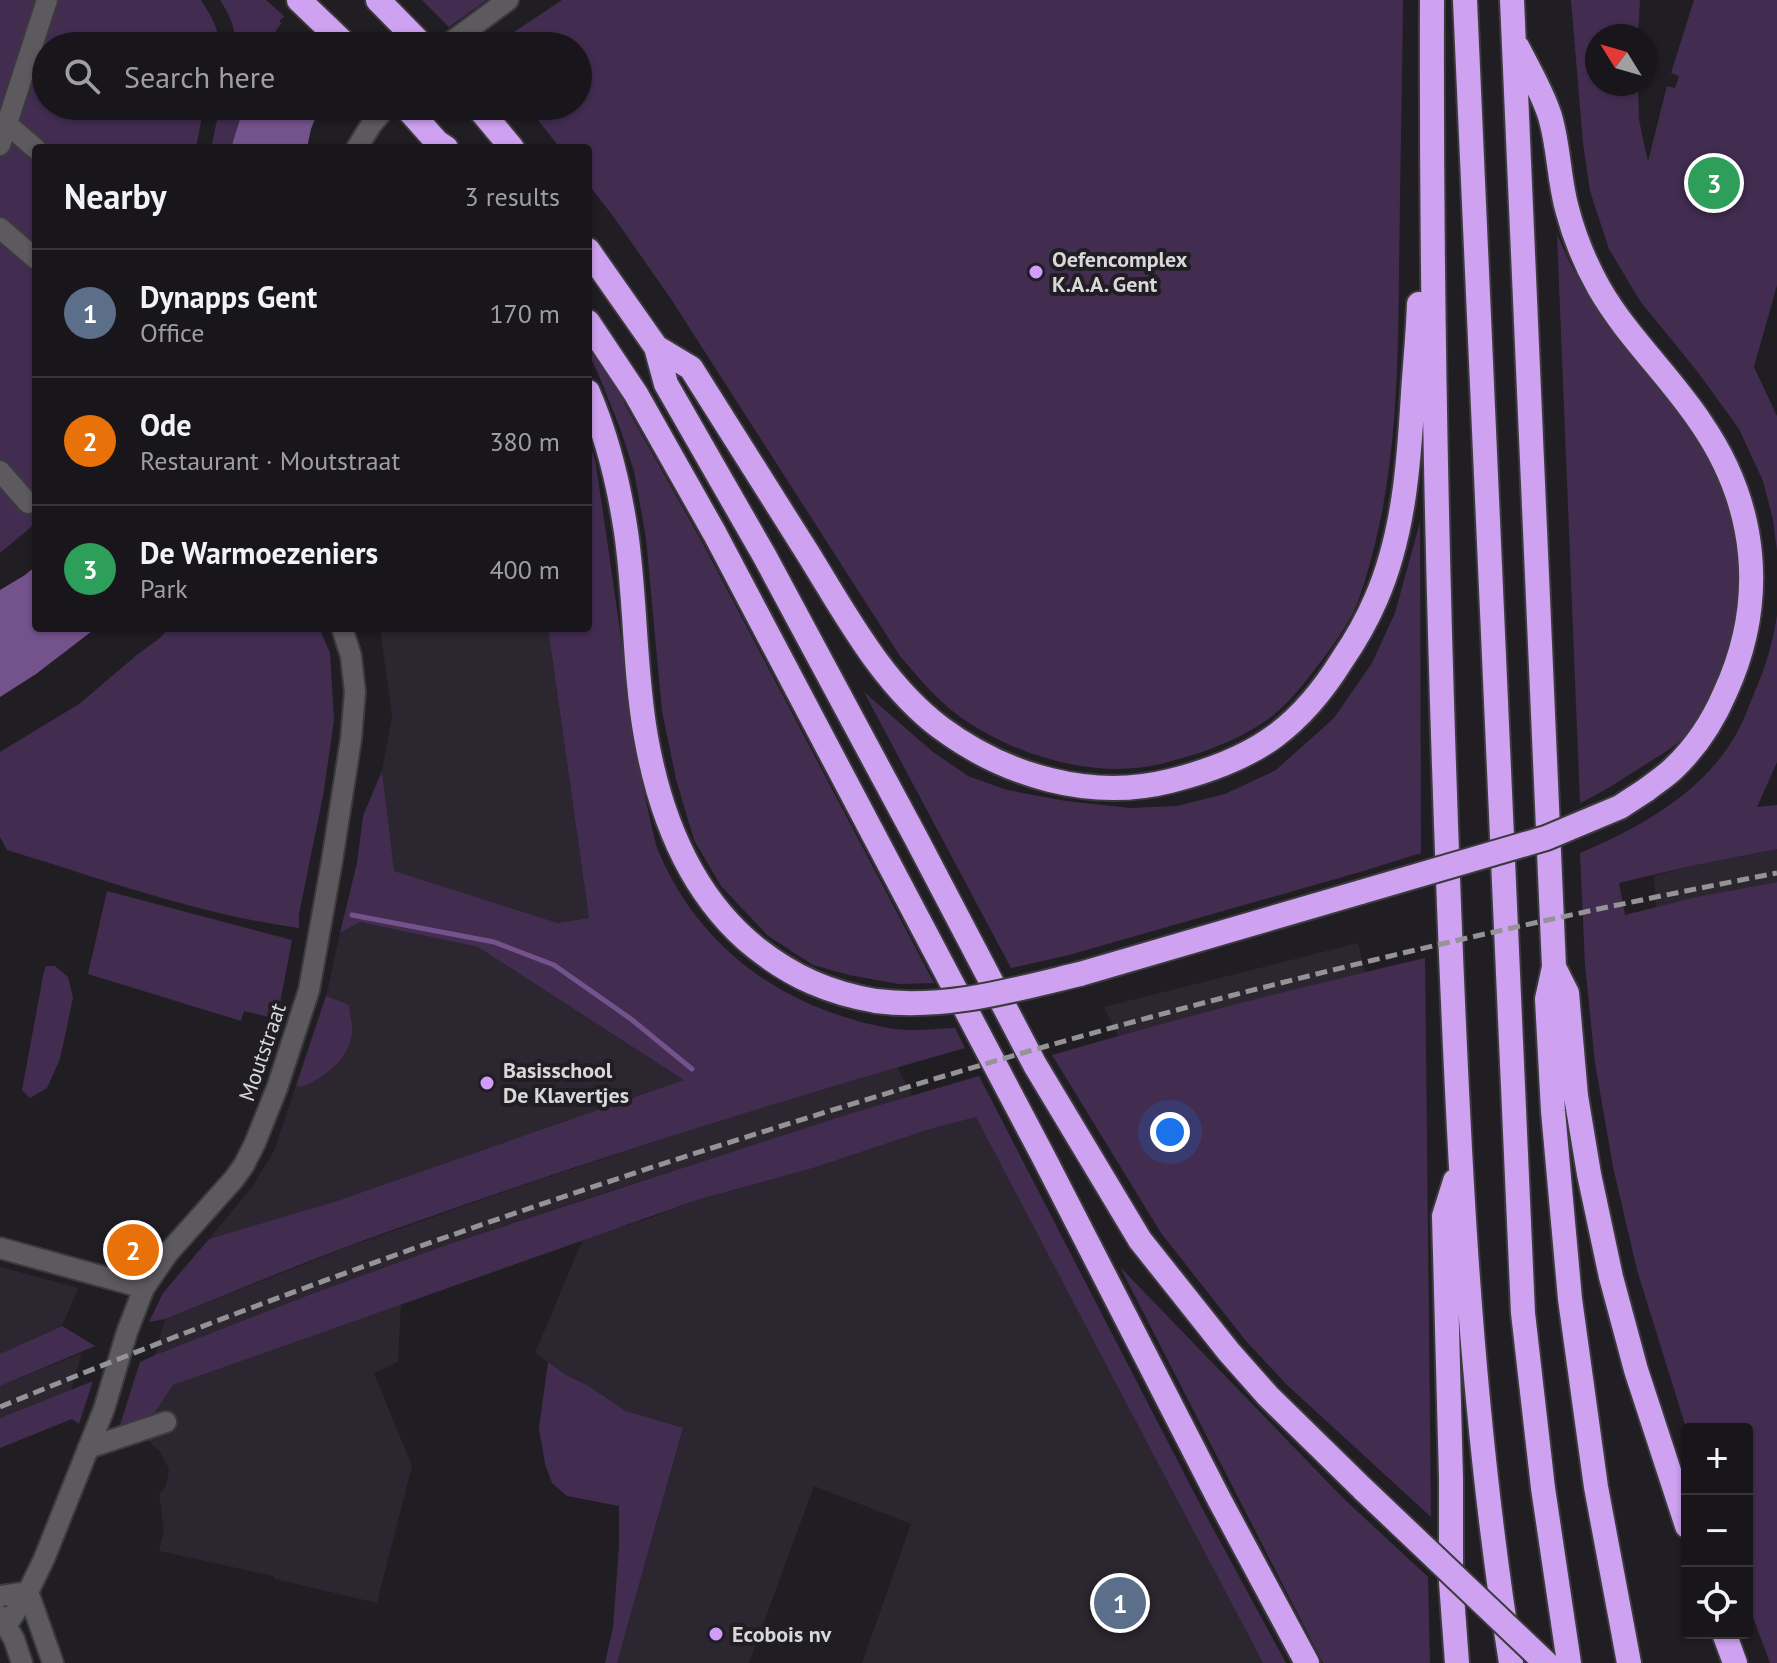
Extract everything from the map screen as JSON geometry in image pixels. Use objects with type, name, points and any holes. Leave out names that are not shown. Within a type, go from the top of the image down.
[{"type":"highway","points":[[299,0],[332,32]]},
{"type":"highway","points":[[378,0],[409,32]]},
{"type":"highway","points":[[1432,0],[1431,198],[1445,801],[1460,1164],[1478,1408],[1494,1561],[1511,1663]]},
{"type":"highway","points":[[1465,0],[1523,1313],[1543,1488],[1569,1663]]},
{"type":"highway","points":[[1512,0],[1554,967],[1547,999],[1553,1111],[1570,1299],[1596,1487],[1629,1663]]},
{"type":"highway","points":[[592,401],[608,448],[626,532],[646,738],[680,851],[698,883],[731,926],[767,957],[813,984],[847,996],[876,1001],[907,1003],[968,999],[1080,974],[1546,838],[1620,807],[1672,770],[1689,753],[1718,710],[1736,670],[1747,633],[1752,570],[1743,508],[1721,456],[1701,423],[1623,325],[1599,288],[1578,244],[1566,208],[1551,117],[1514,39]]},
{"type":"highway","points":[[418,120],[439,144]]},
{"type":"highway","points":[[489,120],[509,144]]},
{"type":"highway","points":[[656,347],[691,368],[876,659],[906,696],[941,728],[985,755],[1022,772],[1057,783],[1111,789],[1155,785],[1201,773],[1274,737],[1306,709],[1330,679],[1356,639],[1377,598],[1393,552],[1403,499],[1410,439],[1419,271],[1431,198]]},
{"type":"highway","points":[[592,256],[656,347],[666,384],[764,555],[1035,1065],[1140,1240],[1268,1396],[1546,1663]]},
{"type":"highway","points":[[592,328],[636,394],[715,534],[1307,1663]]},
{"type":"highway","points":[[1554,967],[1567,993],[1576,1096],[1611,1277],[1636,1370],[1681,1508]]},
{"type":"highway","points":[[1457,1663],[1451,1582],[1444,1216],[1460,1164]]},
{"type":"highway","points":[[1726,1639],[1735,1663]]},
{"type":"street","points":[[37,32],[47,0]]},
{"type":"street","points":[[465,32],[508,0]]},
{"type":"street","points":[[0,145],[32,46]]},
{"type":"street","points":[[359,144],[375,120]]},
{"type":"street","points":[[7,124],[32,146]]},
{"type":"street","points":[[0,228],[32,256]]},
{"type":"street","points":[[0,471],[28,503]]},
{"type":"street","name":"Moutstraat","points":[[3,1620],[28,1592],[44,1559],[104,1409],[144,1288],[168,1253],[244,1165],[277,1088],[309,990],[351,739],[355,692],[351,656],[343,632]]},
{"type":"street","points":[[0,1248],[144,1288]]},
{"type":"street","points":[[88,1448],[166,1422]]},
{"type":"street","points":[[0,1596],[28,1592],[53,1663]]},
{"type":"street","points":[[3,1620],[22,1663]]},
{"type":"shaded area","points":[[0,0],[201,0],[217,32],[32,32],[32,120],[201,120],[197,144],[32,144],[32,526],[0,553]]},
{"type":"shaded area","points":[[220,0],[266,0],[287,19],[275,32],[234,32]]},
{"type":"shaded area","points":[[422,0],[487,0],[449,27]]},
{"type":"shaded area","name":"Oefencomplex K.A.A. Gent","points":[[562,0],[1403,0],[1398,341],[1388,477],[1363,588],[1344,629],[1307,680],[1275,714],[1237,737],[1187,757],[1135,768],[1108,769],[1055,761],[1004,742],[959,716],[935,696],[900,656],[671,299],[592,189],[592,144],[557,144],[538,120],[592,120],[592,32],[514,32]]},
{"type":"shaded area","points":[[1571,0],[1640,0],[1639,24],[1585,24],[1585,96],[1638,96],[1639,120],[1648,162],[1667,86],[1675,88],[1679,76],[1671,73],[1694,0],[1777,0],[1777,285],[1754,367],[1777,416],[1777,551],[1763,481],[1739,429],[1640,301],[1609,249],[1590,191]]},
{"type":"shaded area","points":[[217,120],[240,120],[232,144],[212,144]]},
{"type":"shaded area","points":[[240,120],[315,120],[308,144],[232,144]]},
{"type":"shaded area","points":[[1557,234],[1594,304],[1679,412],[1704,450],[1729,506],[1740,565],[1740,594],[1729,654],[1708,705],[1690,732],[1671,748],[1580,803]]},
{"type":"shaded area","points":[[592,349],[623,396],[624,403],[702,542],[934,983],[899,984],[813,965],[767,935],[721,886],[694,840],[676,779],[662,711],[646,538],[634,471],[592,361]]},
{"type":"shaded area","points":[[592,451],[642,781],[656,845],[678,889],[699,920],[724,947],[782,990],[851,1019],[888,1028],[955,1028],[965,1048],[809,1093],[577,1167],[423,1219],[165,1319],[149,1322],[163,1293],[209,1239],[334,1202],[684,1080],[478,947],[360,922],[340,933],[357,863],[363,816],[382,771],[394,871],[558,923],[589,918],[549,632],[592,632]]},
{"type":"shaded area","points":[[1420,522],[1421,853],[1069,955],[1011,968],[864,692],[933,752],[968,776],[1007,790],[1130,808],[1177,806],[1225,794],[1276,770],[1334,718],[1372,663],[1395,613]]},
{"type":"shaded area","points":[[32,569],[32,632],[91,632],[0,697],[0,590]]},
{"type":"shaded area","points":[[1777,615],[1777,762],[1757,807],[1777,805],[1777,849],[1619,883],[1625,915],[1777,882],[1777,1663],[1770,1663],[1753,1617],[1753,1423],[1685,1423],[1637,1270],[1613,1167],[1595,1063],[1585,965],[1580,853],[1644,821],[1702,778],[1739,729],[1771,644]]},
{"type":"shaded area","points":[[165,632],[321,632],[330,653],[334,721],[299,928],[225,914],[115,884],[7,850],[0,837],[0,752],[79,704]]},
{"type":"shaded area","points":[[381,632],[549,632],[589,918],[558,923],[393,871],[382,771],[392,716]]},
{"type":"shaded area","points":[[1777,849],[1777,882],[1656,907],[1654,876]]},
{"type":"shaded area","points":[[107,891],[292,940],[277,1019],[244,1011],[241,1021],[88,974]]},
{"type":"shaded area","name":"Basisschool De Klavertjes","points":[[360,922],[478,947],[685,1080],[309,1211],[209,1239],[252,1187],[274,1151],[327,993],[340,933]]},
{"type":"shaded area","points":[[1358,943],[1365,972],[1118,1036],[1104,1007]]},
{"type":"shaded area","points":[[1425,958],[1431,1517],[1286,1384],[1246,1341],[1161,1233],[1052,1055],[1238,1004]]},
{"type":"shaded area","points":[[46,966],[55,966],[68,977],[73,998],[60,1059],[47,1088],[30,1098],[22,1090]]},
{"type":"shaded area","points":[[326,996],[349,1005],[352,1028],[347,1050],[326,1073],[309,1084],[296,1086]]},
{"type":"shaded area","points":[[897,1067],[912,1095],[452,1243],[155,1355],[165,1319],[345,1248],[683,1132]]},
{"type":"shaded area","points":[[979,1076],[1203,1510],[1286,1663],[1263,1663],[976,1117],[813,1168],[700,1199],[173,1385],[151,1418],[126,1427],[120,1425],[140,1362],[155,1355],[452,1243],[849,1114]]},
{"type":"shaded area","points":[[977,1116],[1263,1663],[862,1663],[911,1524],[814,1486],[749,1663],[617,1663],[683,1429],[626,1411],[535,1353],[583,1239],[700,1199],[813,1168]]},
{"type":"shaded area","points":[[0,1267],[78,1289],[62,1326],[0,1354]]},
{"type":"shaded area","points":[[1120,1267],[1343,1498],[1428,1577],[1430,1663],[1323,1663]]},
{"type":"shaded area","points":[[401,1303],[398,1362],[374,1373],[412,1466],[377,1603],[159,1551],[164,1531],[159,1494],[166,1486],[169,1469],[160,1452],[147,1439],[168,1432],[151,1418],[173,1385]]},
{"type":"shaded area","points":[[62,1326],[95,1346],[0,1386],[0,1354]]},
{"type":"shaded area","points":[[82,1353],[71,1390],[0,1418],[0,1386]]},
{"type":"shaded area","points":[[548,1362],[626,1411],[683,1428],[617,1663],[605,1663],[613,1628],[619,1506],[567,1496],[552,1483],[545,1464],[539,1428]]},
{"type":"shaded area","points":[[93,1381],[79,1424],[72,1419],[0,1448],[0,1418]]},
{"type":"pier","points":[[303,0],[411,0],[380,32],[291,32],[279,21]]},
{"type":"waterway","points":[[352,915],[494,942],[554,965],[631,1019],[692,1069]]},
{"type":"railway","points":[[0,1407],[171,1338],[430,1243],[693,1154],[893,1091],[1095,1032],[1298,979],[1503,930],[1777,873]]},
{"type":"place","name":"De Warmoezeniers","points":[[1714,183]]},
{"type":"place","name":"Oefencomplex K.A.A. Gent","points":[[1036,272]]},
{"type":"place","name":"Basisschool De Klavertjes","points":[[487,1083]]},
{"type":"place","name":"Ode","points":[[133,1250]]},
{"type":"place","name":"Dynapps Gent","points":[[1120,1603]]},
{"type":"place","name":"Ecobois nv","points":[[716,1634]]}]
